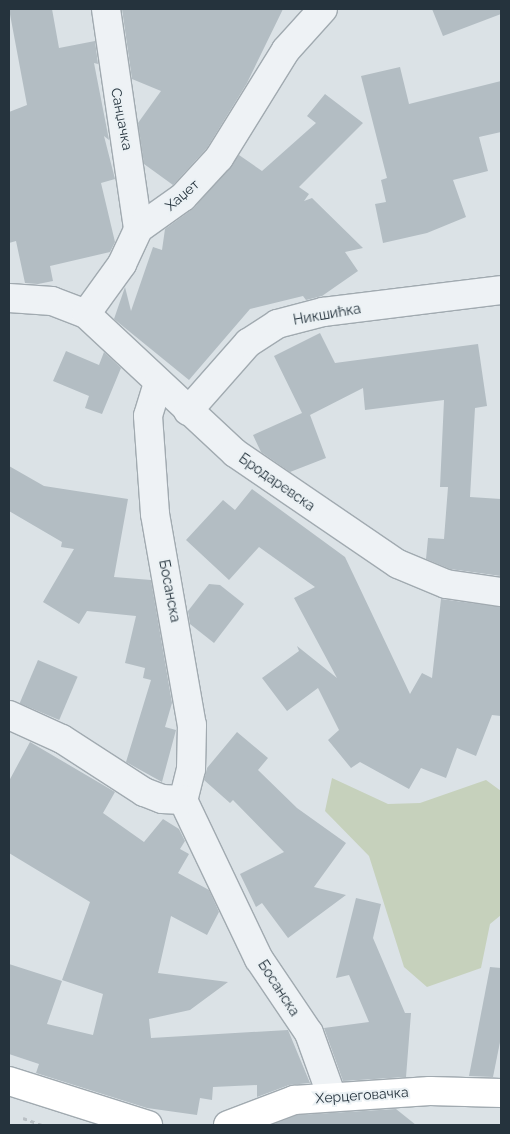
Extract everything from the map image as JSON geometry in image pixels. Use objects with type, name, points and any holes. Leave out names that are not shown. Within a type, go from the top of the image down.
[{"type":"street","name":"Санџачка","points":[[106,9],[138,228]]},
{"type":"street","name":"Хаџет","points":[[138,228],[183,197],[219,158],[286,50],[323,9]]},
{"type":"street","points":[[9,298],[52,301],[86,314],[122,264],[138,228]]},
{"type":"street","name":"Никшићка","points":[[188,411],[248,343],[277,324],[323,312],[501,290]]},
{"type":"street","name":"Бродаревска","points":[[86,314],[188,411],[260,472],[398,564],[446,584],[501,592]]},
{"type":"street","name":"Босанска","points":[[158,383],[148,416],[152,478],[192,725],[193,748],[183,800],[259,959],[309,1033],[332,1097]]},
{"type":"street","points":[[9,715],[62,739],[144,792],[162,800],[183,800]]},
{"type":"street","points":[[9,1081],[148,1125]]},
{"type":"street","name":"Херцеговачка","points":[[228,1125],[294,1100],[332,1097],[501,1093]]},
{"type":"green space","points":[[332,778],[388,804],[420,803],[486,780],[501,791],[501,915],[490,924],[481,968],[427,987],[404,967],[369,856],[325,811]]},
{"type":"building","points":[[9,9],[52,9],[59,48],[95,41],[98,64],[94,63],[109,140],[104,136],[115,179],[101,183],[115,242],[110,252],[50,266],[53,281],[38,284],[25,283],[16,241],[9,243],[9,112],[27,105]]},
{"type":"building","points":[[122,9],[283,9],[247,83],[207,148],[173,185],[144,164],[138,123],[161,91],[132,79]]},
{"type":"building","points":[[432,9],[501,9],[501,14],[443,36]]},
{"type":"building","points":[[400,67],[409,104],[501,81],[501,132],[479,137],[488,171],[453,180],[466,217],[427,233],[383,243],[375,204],[386,202],[381,180],[387,178],[361,76]]},
{"type":"building","points":[[325,94],[363,123],[299,187],[309,194],[304,201],[312,198],[363,248],[345,252],[358,271],[322,296],[306,300],[303,296],[250,309],[189,380],[114,319],[125,287],[131,311],[153,247],[162,250],[165,229],[194,208],[239,155],[262,171],[316,123],[307,116]]},
{"type":"building","points":[[320,333],[335,363],[478,344],[487,406],[475,408],[470,497],[501,499],[501,576],[450,569],[426,559],[428,538],[444,539],[448,487],[440,487],[444,400],[365,410],[363,388],[310,415],[326,458],[290,472],[261,452],[253,435],[302,413],[274,356]]},
{"type":"building","points":[[66,351],[99,365],[104,352],[121,368],[102,414],[85,408],[89,396],[53,381]]},
{"type":"building","points":[[9,466],[44,486],[128,499],[114,577],[151,580],[172,703],[165,727],[176,730],[162,782],[126,762],[151,680],[143,678],[145,668],[125,663],[136,616],[87,611],[79,624],[43,602],[74,549],[61,547],[62,542],[9,511]]},
{"type":"building","points":[[252,489],[345,557],[410,694],[422,673],[432,678],[441,599],[501,607],[501,716],[492,715],[476,756],[457,748],[446,778],[421,768],[409,789],[360,762],[351,768],[328,740],[339,730],[318,688],[287,711],[262,678],[299,651],[297,646],[337,678],[294,598],[315,587],[259,547],[229,580],[186,540],[223,500],[235,510]]},
{"type":"building","points":[[209,584],[220,585],[244,604],[214,643],[190,624],[188,611]]},
{"type":"building","points":[[38,660],[78,677],[59,720],[20,703]]},
{"type":"building","points":[[237,732],[268,758],[258,770],[297,808],[346,843],[314,887],[346,895],[288,938],[262,903],[256,907],[240,874],[284,852],[233,800],[230,803],[204,780],[207,768]]},
{"type":"building","points":[[30,742],[115,792],[103,813],[144,842],[163,819],[179,829],[185,841],[180,849],[189,854],[178,873],[209,890],[219,912],[207,935],[171,916],[158,973],[228,982],[190,1010],[149,1019],[151,1038],[288,1030],[310,1083],[289,1085],[257,1097],[257,1085],[213,1087],[212,1100],[200,1098],[197,1115],[147,1108],[36,1073],[39,1064],[9,1054],[9,964],[62,981],[47,1024],[93,1035],[103,994],[62,980],[90,902],[9,853],[9,781]]},
{"type":"building","points":[[356,898],[381,904],[373,938],[405,1013],[411,1013],[406,1077],[343,1081],[324,1028],[369,1022],[349,975],[336,978]]},
{"type":"building","points":[[490,967],[501,968],[501,1037],[493,1077],[469,1076]]},
{"type":"building","points":[[396,1109],[416,1125],[271,1125],[297,1115]]}]
